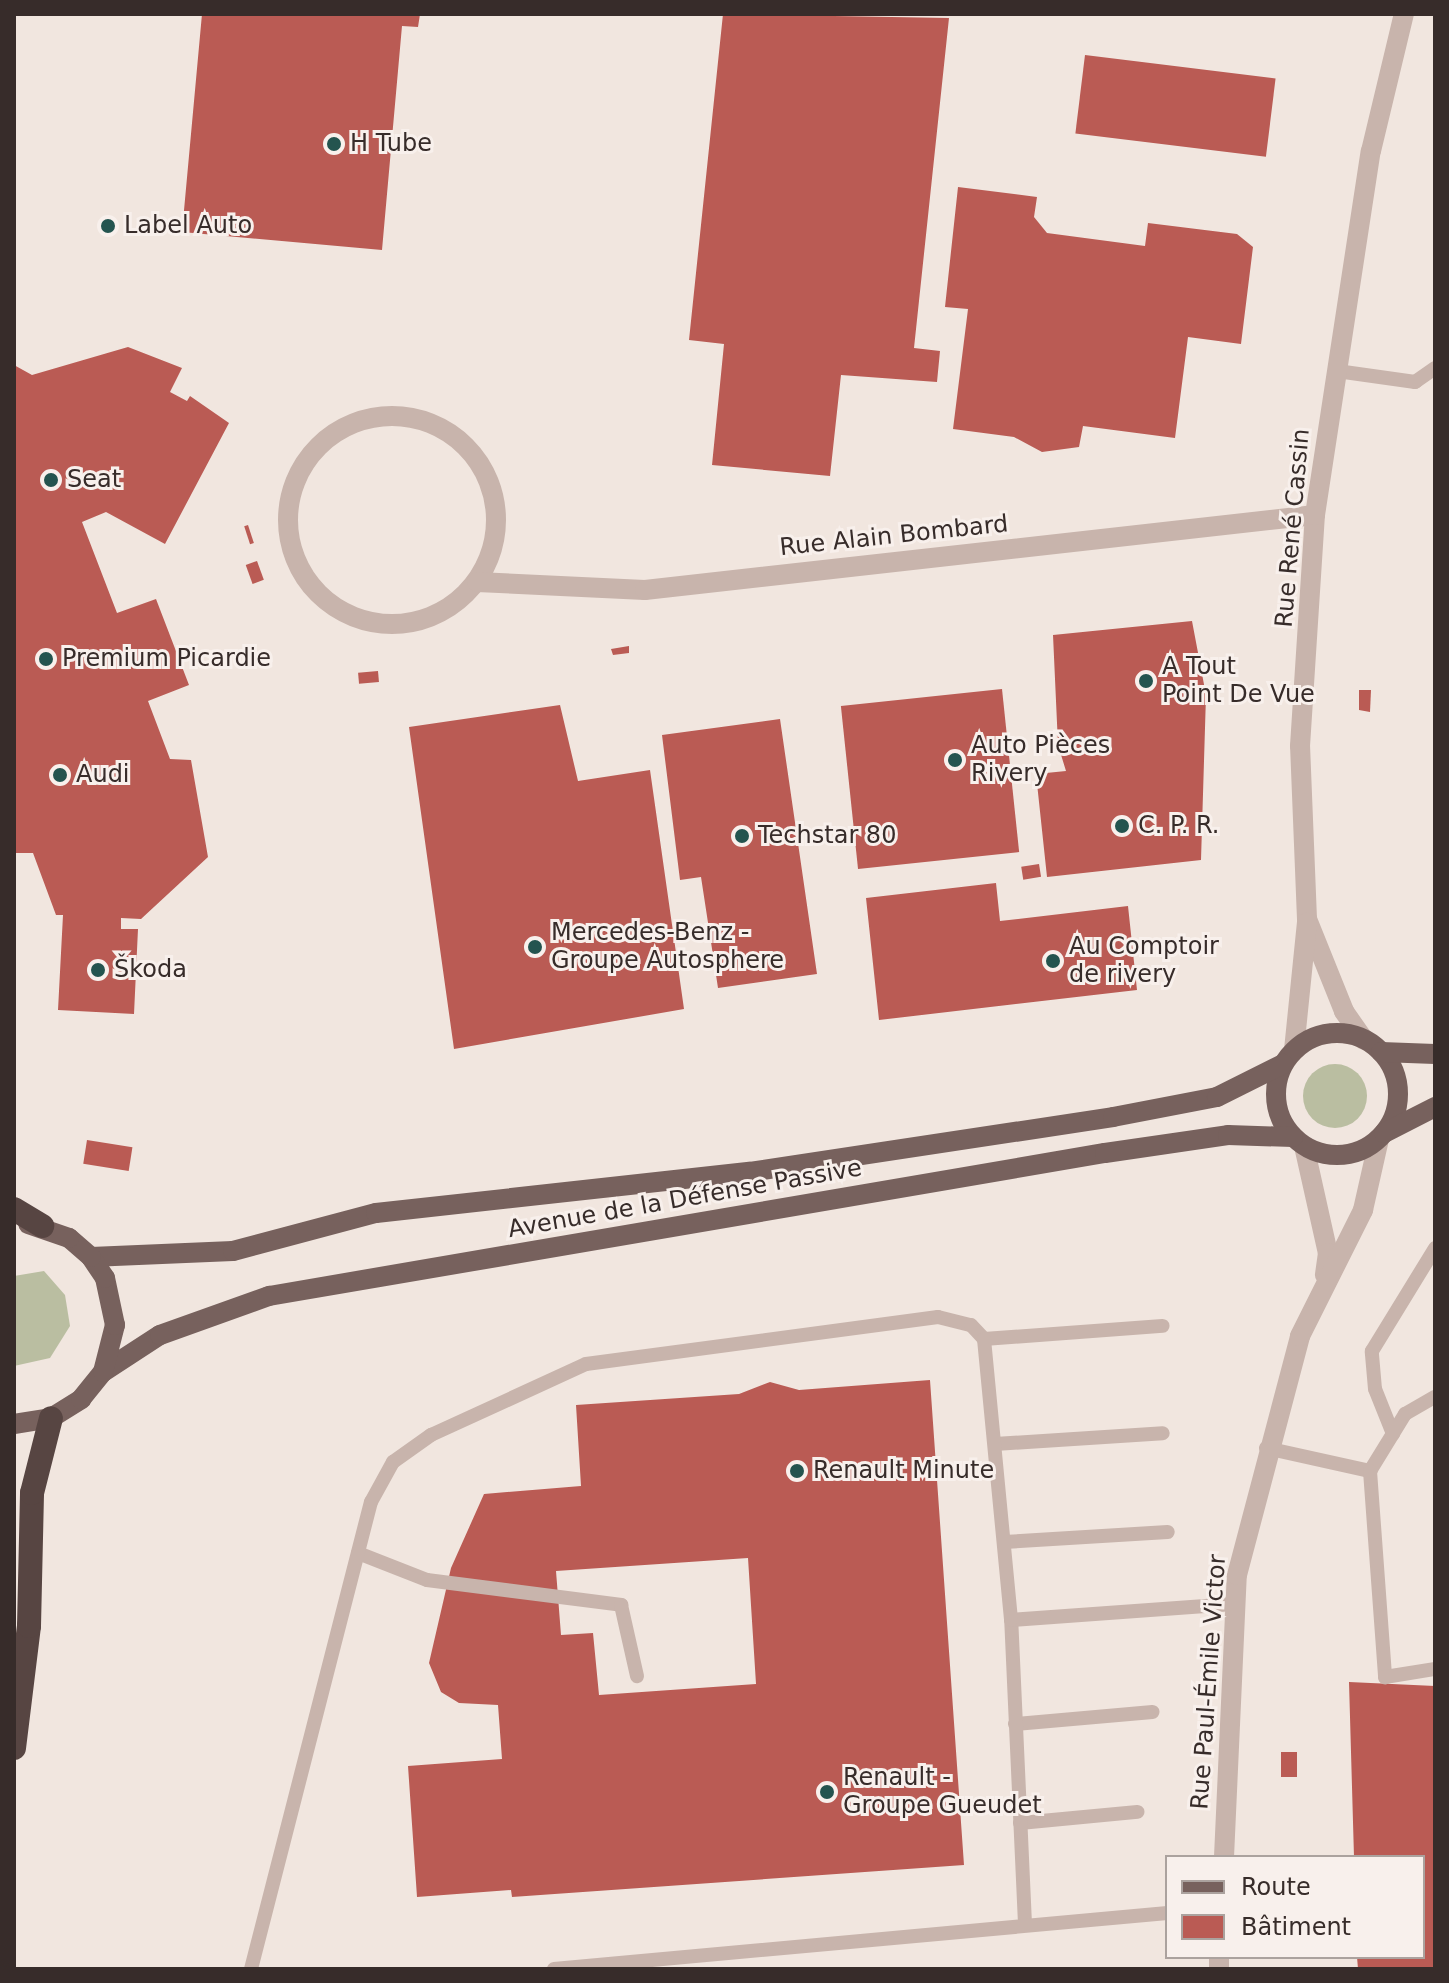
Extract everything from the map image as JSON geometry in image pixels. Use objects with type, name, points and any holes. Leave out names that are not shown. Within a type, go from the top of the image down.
[{"type":"highway","points":[[14,1209],[42,1226]]},
{"type":"highway","points":[[14,1748],[29,1626],[32,1493],[51,1418]]},
{"type":"main road","points":[[1435,1054],[1373,1046],[1328,1034],[1289,1057],[1276,1102],[1298,1141],[1342,1155],[1435,1107]]},
{"type":"main road","points":[[1373,1046],[1398,1100],[1382,1136]]},
{"type":"main road","name":"Avenue de la Défense Passive","points":[[91,1257],[233,1251],[376,1213],[750,1172],[1113,1117],[1217,1097],[1289,1057]]},
{"type":"main road","name":"Avenue de la Défense Passive","points":[[103,1372],[160,1335],[269,1296],[1105,1153],[1228,1135],[1298,1141]]},
{"type":"main road","points":[[14,1222],[42,1226],[91,1257],[113,1300],[112,1349],[103,1372],[81,1399],[51,1418],[14,1424]]},
{"type":"street","name":"Rue René Cassin","points":[[1373,1046],[1307,919],[1300,746],[1315,515],[1371,151],[1404,14]]},
{"type":"street","points":[[378,417],[413,418],[446,431],[472,453],[495,505],[492,551],[477,582],[453,606],[422,621],[355,618],[325,600],[290,543],[288,509],[317,448],[345,427],[378,417]]},
{"type":"street","name":"Rue Alain Bombard","points":[[477,582],[645,590],[1315,515]]},
{"type":"street","points":[[1289,1057],[1307,919]]},
{"type":"street","name":"Rue Paul-Émile Victor","points":[[1224,1855],[1236,1604],[1266,1448],[1324,1283],[1363,1210],[1382,1136]]},
{"type":"street","name":"Rue Paul-Émile Victor","points":[[1298,1141],[1328,1253],[1324,1283]]},
{"type":"lane","points":[[1337,371],[1415,382],[1435,368]]},
{"type":"lane","points":[[1393,1434],[1375,1389],[1372,1351],[1435,1248]]},
{"type":"lane","points":[[251,1969],[371,1502],[393,1462],[431,1435],[586,1364],[938,1317],[971,1325],[984,1339],[1011,1620],[1025,1924]]},
{"type":"lane","points":[[984,1339],[1163,1326]]},
{"type":"lane","points":[[1435,1397],[1405,1414],[1370,1471],[1385,1677],[1435,1669]]},
{"type":"lane","points":[[995,1444],[1163,1433]]},
{"type":"lane","points":[[1266,1448],[1370,1471]]},
{"type":"lane","points":[[1004,1542],[1168,1532]]},
{"type":"lane","points":[[358,1553],[427,1580],[621,1605],[637,1676]]},
{"type":"lane","points":[[1011,1620],[1236,1604]]},
{"type":"lane","points":[[1015,1724],[1152,1712]]},
{"type":"lane","points":[[1020,1823],[1137,1812]]},
{"type":"lane","points":[[554,1969],[1165,1913]]},
{"type":"green space","points":[[1335,1064],[1353,1070],[1361,1078],[1367,1096],[1361,1114],[1353,1122],[1335,1128],[1317,1122],[1309,1114],[1303,1096],[1309,1078],[1317,1070]]},
{"type":"green space","points":[[44,1271],[65,1295],[70,1326],[50,1358],[14,1366],[14,1276]]},
{"type":"building","points":[[202,14],[420,14],[418,27],[402,26],[382,250],[182,232]]},
{"type":"building","points":[[723,14],[949,18],[914,348],[940,351],[937,382],[841,375],[830,476],[712,465],[724,344],[689,340]]},
{"type":"building","points":[[1085,55],[1276,78],[1266,157],[1075,133]]},
{"type":"building","points":[[958,187],[1037,197],[1034,217],[1047,233],[1145,246],[1148,223],[1237,234],[1253,247],[1241,344],[1188,337],[1175,438],[1083,426],[1079,447],[1042,452],[1014,437],[953,429],[968,309],[945,307]]},
{"type":"building","points":[[128,347],[182,368],[170,392],[187,401],[190,396],[229,423],[165,544],[106,512],[82,522],[117,613],[156,599],[189,685],[148,701],[170,759],[191,760],[208,857],[141,919],[121,918],[121,929],[138,929],[134,1014],[58,1010],[63,915],[56,915],[33,853],[14,853],[14,365],[32,375]]},
{"type":"building","points":[[248,525],[254,543],[250,544],[244,526]]},
{"type":"building","points":[[257,561],[264,580],[253,584],[246,565]]},
{"type":"building","points":[[1192,621],[1206,695],[1201,860],[1047,877],[1036,774],[1066,771],[1058,745],[1053,635]]},
{"type":"building","points":[[629,646],[629,653],[613,655],[611,649]]},
{"type":"building","points":[[378,671],[379,682],[359,684],[358,673]]},
{"type":"building","points":[[1002,689],[1019,852],[858,869],[841,706]]},
{"type":"building","points":[[1359,690],[1371,690],[1370,712],[1359,710]]},
{"type":"building","points":[[560,705],[578,781],[650,770],[684,1009],[454,1049],[409,727]]},
{"type":"building","points":[[780,719],[817,974],[718,988],[701,877],[680,880],[662,735]]},
{"type":"building","points":[[1039,864],[1041,877],[1023,880],[1021,867]]},
{"type":"building","points":[[996,883],[1000,921],[1128,906],[1137,990],[879,1020],[866,898]]},
{"type":"building","points":[[87,1140],[132,1147],[129,1171],[83,1164]]},
{"type":"building","points":[[930,1380],[964,1865],[512,1897],[511,1890],[417,1897],[408,1766],[502,1759],[498,1705],[459,1703],[441,1692],[429,1663],[451,1568],[484,1494],[581,1486],[576,1405],[739,1394],[770,1382],[799,1390]],"holes":[[[748,1558],[756,1684],[599,1695],[593,1633],[561,1635],[556,1571]]]},
{"type":"building","points":[[1349,1682],[1435,1686],[1435,1969],[1358,1969],[1357,1959],[1425,1959],[1425,1855],[1354,1855]]},
{"type":"building","points":[[1281,1752],[1297,1752],[1297,1777],[1281,1777]]},
{"type":"place","name":"H Tube","points":[[334,144]]},
{"type":"place","name":"Label Auto","points":[[108,226]]},
{"type":"place","name":"Seat","points":[[51,480]]},
{"type":"place","name":"Premium Picardie","points":[[46,659]]},
{"type":"place","name":"A Tout Point De Vue","points":[[1146,681]]},
{"type":"place","name":"Auto Pièces Rivery","points":[[955,760]]},
{"type":"place","name":"Audi","points":[[60,775]]},
{"type":"place","name":"C. P. R.","points":[[1122,826]]},
{"type":"place","name":"Techstar 80","points":[[742,836]]},
{"type":"place","name":"Mercedes-Benz - Groupe Autosphere","points":[[535,947]]},
{"type":"place","name":"Au Comptoir de rivery","points":[[1053,961]]},
{"type":"place","name":"Škoda","points":[[98,970]]},
{"type":"place","name":"Renault Minute","points":[[797,1471]]},
{"type":"place","name":"Renault - Groupe Gueudet","points":[[827,1792]]}]
